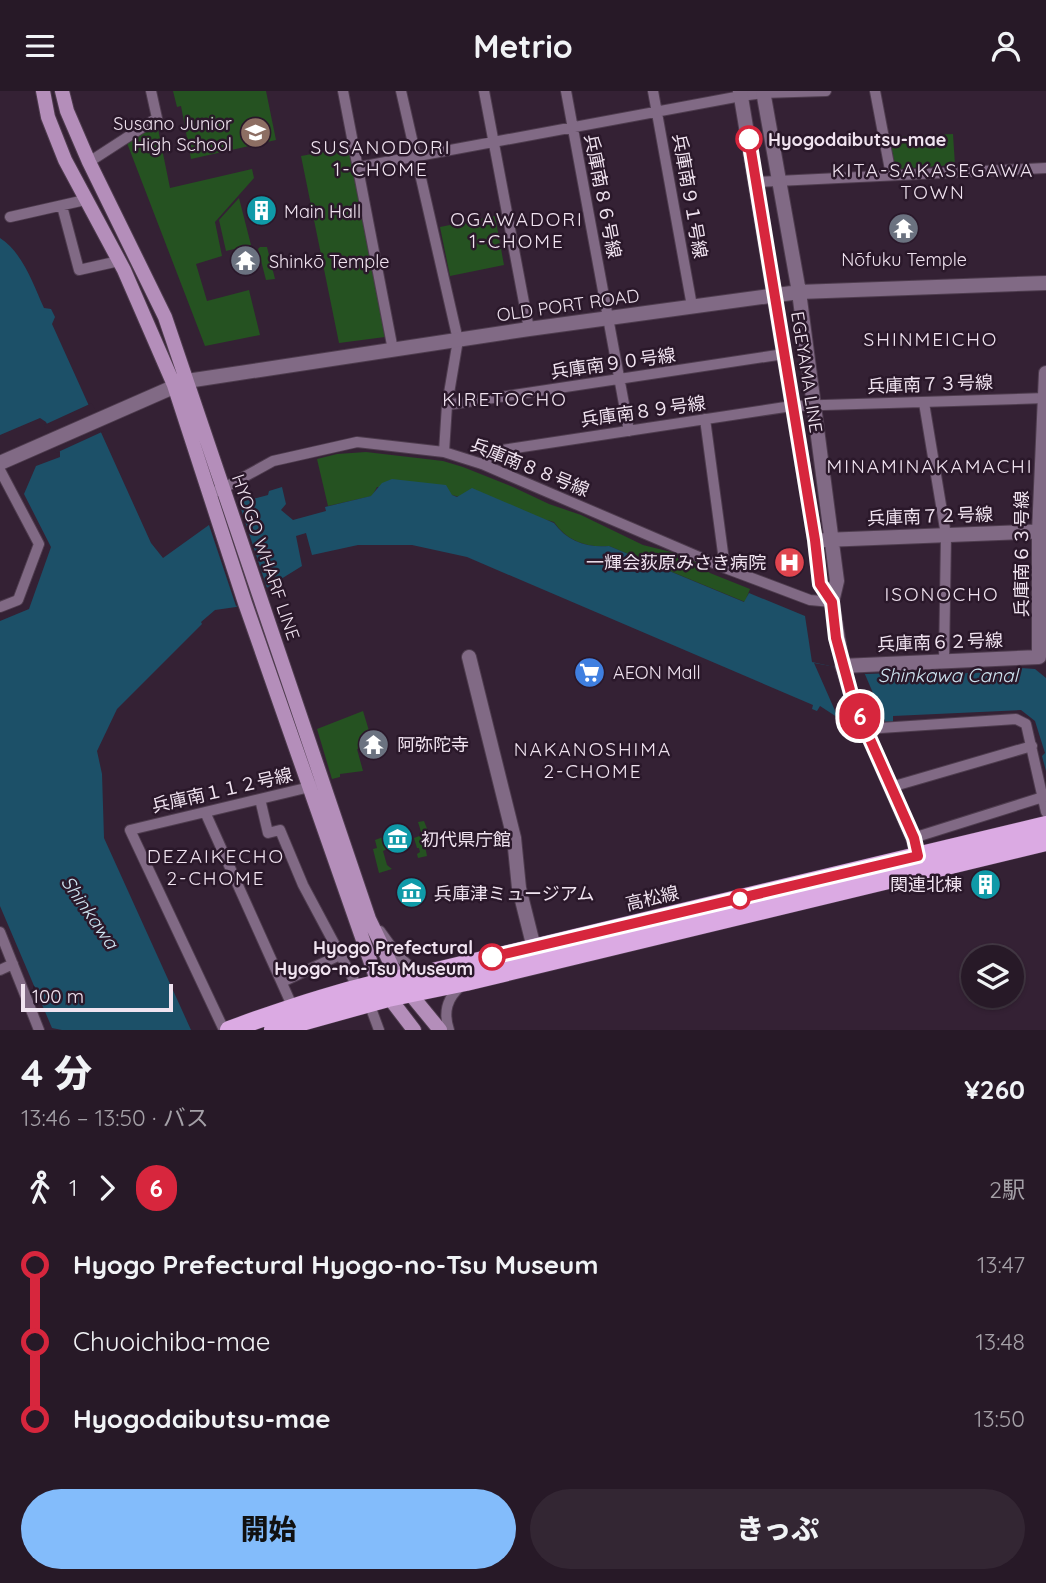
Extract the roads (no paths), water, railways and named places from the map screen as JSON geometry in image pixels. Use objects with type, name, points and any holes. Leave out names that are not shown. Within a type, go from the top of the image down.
[{"type":"main road","name":"HYOGO WHARF LINE","points":[[43,91],[48,117],[65,160],[122,265],[181,383]]},
{"type":"main road","name":"HYOGO WHARF LINE","points":[[62,91],[67,111],[89,162],[165,317],[181,383],[252,600],[309,787],[383,991],[414,1030]]},
{"type":"main road","points":[[85,200],[103,191]]},
{"type":"main road","points":[[122,265],[138,262]]},
{"type":"main road","name":"HYOGO WHARF LINE","points":[[252,600],[324,784],[369,919],[403,986],[440,1030]]},
{"type":"main road","name":"高松線","points":[[403,986],[420,975],[536,955],[1046,825]]},
{"type":"main road","name":"高松線","points":[[918,856],[1046,842]]},
{"type":"main road","name":"高松線","points":[[273,1030],[295,1014],[358,988],[383,991],[403,986],[466,982],[536,955]]},
{"type":"main road","name":"高松線","points":[[226,1030],[295,1014],[369,1003],[383,991]]},
{"type":"street","points":[[89,162],[157,118],[151,91]]},
{"type":"street","points":[[343,91],[393,350]]},
{"type":"street","points":[[401,91],[458,340],[447,405],[444,452]]},
{"type":"street","points":[[484,91],[529,329]]},
{"type":"street","name":"兵庫南８６号線","points":[[566,91],[629,431]]},
{"type":"street","name":"兵庫南９１号線","points":[[653,91],[692,306]]},
{"type":"street","points":[[359,167],[573,129],[741,94],[825,91]]},
{"type":"street","points":[[875,91],[891,176]]},
{"type":"street","name":"EGEYAMA LINE","points":[[763,92],[799,292],[815,405],[837,581],[832,602]]},
{"type":"street","name":"EGEYAMA LINE","points":[[741,94],[820,584],[832,602]]},
{"type":"street","points":[[757,182],[1046,168]]},
{"type":"street","points":[[10,217],[85,200]]},
{"type":"street","points":[[62,207],[79,271],[122,265]]},
{"type":"street","name":"OLD PORT ROAD","points":[[0,463],[181,383],[529,329],[799,292],[1046,283]]},
{"type":"street","name":"兵庫南９０号線","points":[[447,405],[784,354]]},
{"type":"street","name":"兵庫南６３号線","points":[[1042,655],[1046,373]]},
{"type":"street","name":"兵庫南７３号線","points":[[815,405],[1045,398]]},
{"type":"street","points":[[924,403],[946,535],[944,661]]},
{"type":"street","name":"兵庫南８９号線","points":[[482,464],[496,451],[792,406],[815,405]]},
{"type":"street","points":[[705,419],[725,568]]},
{"type":"street","name":"兵庫南８８号線","points":[[218,498],[273,461],[357,442],[444,452],[482,464],[725,568],[810,600],[832,602]]},
{"type":"street","points":[[0,470],[39,544],[18,600],[0,607]]},
{"type":"street","name":"兵庫南７２号線","points":[[815,540],[1043,531]]},
{"type":"street","points":[[832,602],[843,667],[853,701],[918,856]]},
{"type":"street","name":"兵庫南６２号線","points":[[843,667],[1042,655]]},
{"type":"street","points":[[469,657],[514,838],[519,888],[536,955]]},
{"type":"street","points":[[864,725],[1016,719],[1026,724],[1046,812]]},
{"type":"street","points":[[891,787],[1032,746]]},
{"type":"street","name":"兵庫南１１２号線","points":[[226,1030],[130,830],[324,784]]},
{"type":"street","points":[[918,856],[934,830],[1043,797]]},
{"type":"street","points":[[260,799],[268,833],[280,830],[303,885],[358,988]]},
{"type":"street","points":[[205,812],[295,1014]]},
{"type":"street","points":[[369,919],[398,956],[420,975]]},
{"type":"street","points":[[0,932],[39,1030]]},
{"type":"street","points":[[282,982],[340,955]]},
{"type":"street","points":[[0,970],[13,964]]},
{"type":"street","points":[[449,1030],[446,1007],[451,995],[466,982]]},
{"type":"street","points":[[369,1003],[379,1030]]},
{"type":"water","points":[[0,238],[21,260],[44,308],[51,309],[55,317],[52,324],[151,543],[163,558],[241,502],[268,495],[269,491],[282,487],[286,504],[281,510],[293,520],[326,511],[325,507],[371,496],[382,483],[392,479],[446,485],[452,495],[457,497],[472,488],[554,523],[578,542],[609,546],[744,602],[749,593],[805,616],[812,662],[866,674],[895,673],[898,676],[1035,669],[1046,678],[1046,771],[1042,756],[1045,753],[1035,721],[1021,710],[893,716],[893,722],[840,719],[820,706],[817,711],[812,709],[813,705],[467,557],[412,545],[358,545],[312,555],[306,533],[296,536],[302,566],[236,607],[215,610],[201,622],[202,624],[117,709],[97,751],[102,774],[104,838],[191,1030],[52,1028],[0,906],[0,621],[29,609],[51,547],[24,494],[36,466],[60,457],[60,452],[46,422],[40,418],[0,435]]},
{"type":"place","name":"Susano Junior High School","points":[[255,133]]},
{"type":"place","name":"Hyogodaibutsu-mae","points":[[749,139]]},
{"type":"place","name":"Main Hall","points":[[261,211]]},
{"type":"place","name":"Nōfuku Temple","points":[[904,228]]},
{"type":"place","name":"Shinkō Temple","points":[[246,261]]},
{"type":"place","name":"一輝会荻原みさき病院","points":[[789,562]]},
{"type":"place","name":"AEON Mall","points":[[590,672]]},
{"type":"place","name":"阿弥陀寺","points":[[374,744]]},
{"type":"place","name":"初代県庁館","points":[[398,839]]},
{"type":"place","name":"関連北棟","points":[[985,884]]},
{"type":"place","name":"兵庫津ミュージアム","points":[[411,893]]},
{"type":"place","name":"Hyogo Prefectural Hyogo-no-Tsu Museum","points":[[492,957]]},
{"type":"district","name":"SUSANODORI 1-CHOME","points":[[381,158]]},
{"type":"district","name":"KITA-SAKASEGAWA TOWN","points":[[933,181]]},
{"type":"district","name":"OGAWADORI 1-CHOME","points":[[517,230]]},
{"type":"district","name":"SHINMEICHO","points":[[931,339]]},
{"type":"district","name":"KIRETOCHO","points":[[505,399]]},
{"type":"district","name":"MINAMINAKAMACHI","points":[[930,466]]},
{"type":"district","name":"ISONOCHO","points":[[942,594]]},
{"type":"district","name":"NAKANOSHIMA 2-CHOME","points":[[593,760]]},
{"type":"district","name":"DEZAIKECHO 2-CHOME","points":[[216,867]]},
{"type":"water label","name":"Shinkawa Canal","points":[[948,675]]},
{"type":"water label","name":"Shinkawa","points":[[90,912]]}]
